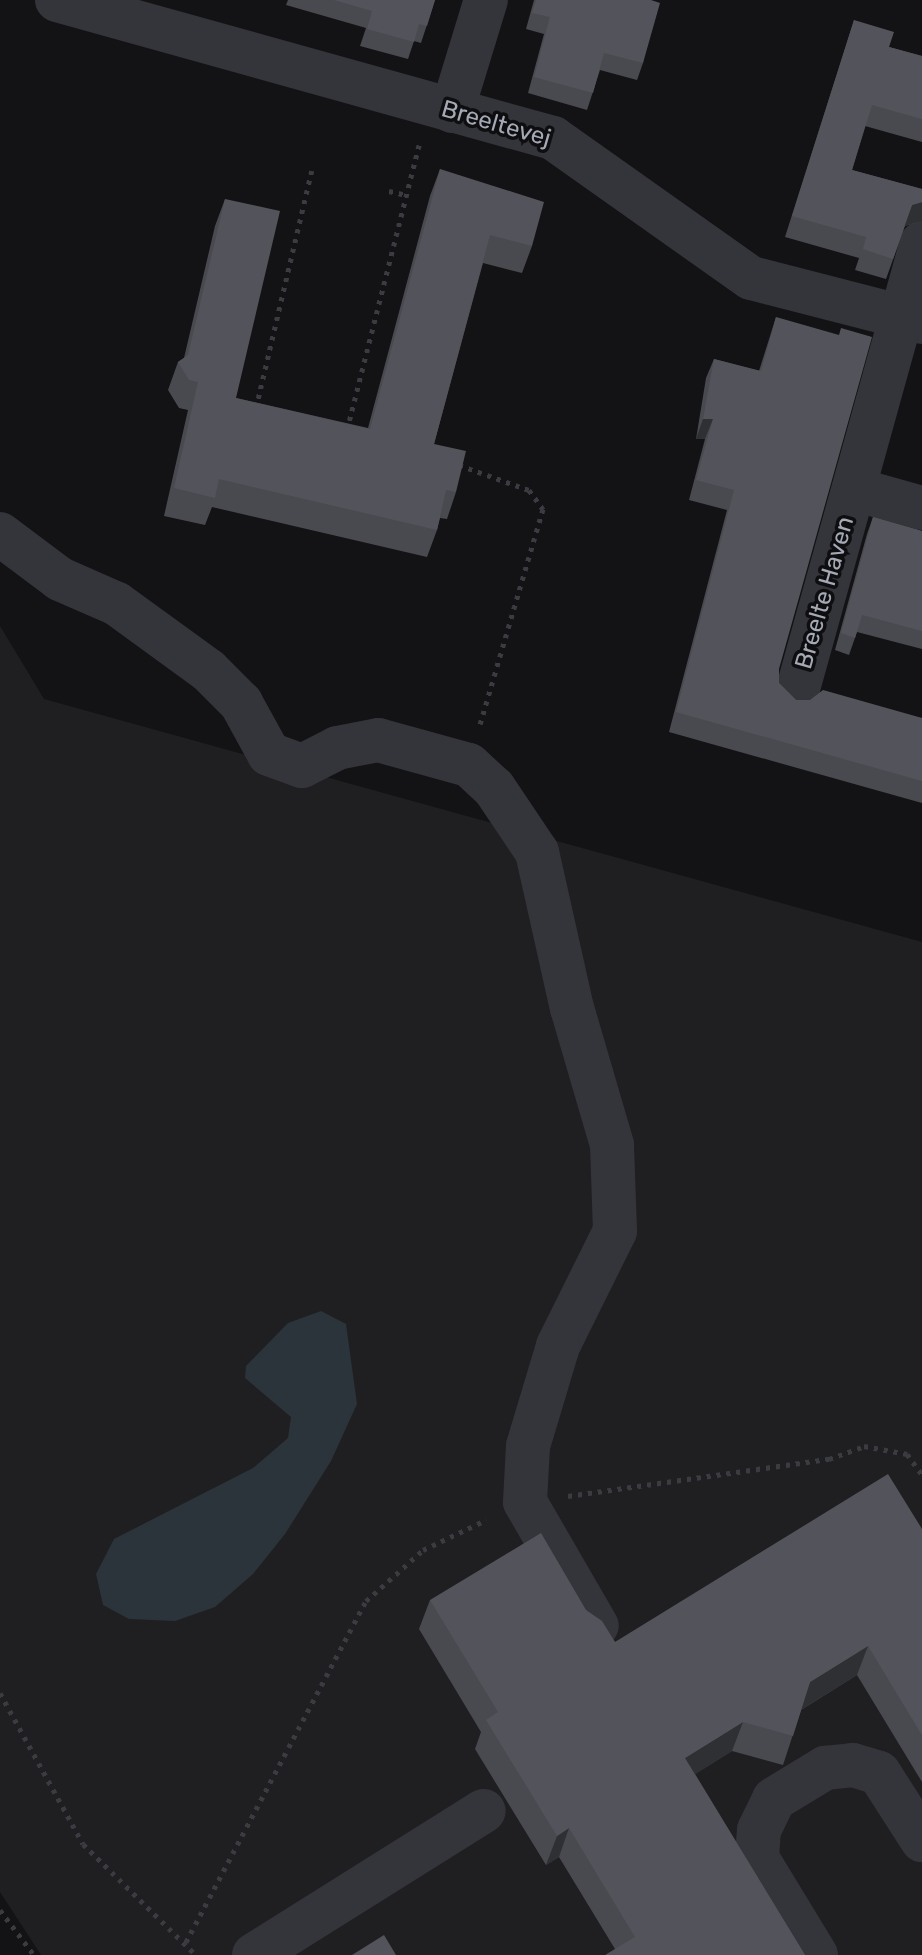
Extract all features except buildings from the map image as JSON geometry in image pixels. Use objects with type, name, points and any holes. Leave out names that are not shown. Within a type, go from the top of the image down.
[{"type":"street","name":"Breeltevej","points":[[57,0],[553,138],[751,278],[912,320]]},
{"type":"street","points":[[440,108],[486,0]]},
{"type":"street","name":"Breelte Haven","points":[[796,696],[854,489],[912,320],[922,243]]},
{"type":"street","name":"Breelte Haven","points":[[854,489],[922,508]]},
{"type":"street","points":[[0,534],[60,579],[117,604],[208,670],[241,703],[269,754],[302,766],[337,748],[378,740],[469,765],[494,788],[537,852],[572,1008],[612,1145],[615,1231],[558,1346],[528,1446],[525,1502],[597,1626]]},
{"type":"street","points":[[816,1955],[757,1858],[759,1830],[774,1799],[825,1768],[853,1765],[879,1773],[922,1840]]},
{"type":"street","points":[[254,1955],[484,1811]]},
{"type":"path","points":[[346,435],[407,195],[440,108]]},
{"type":"path","points":[[254,415],[312,170]]},
{"type":"path","points":[[389,191],[407,195]]},
{"type":"path","points":[[331,432],[361,439]]},
{"type":"path","points":[[454,464],[529,490],[543,509],[469,765]]},
{"type":"path","points":[[186,1942],[366,1601],[423,1550],[525,1502],[829,1459],[864,1446],[907,1454],[922,1475]]},
{"type":"path","points":[[0,1693],[83,1844],[196,1955]]},
{"type":"path","points":[[0,1910],[34,1955]]},
{"type":"shaded area","points":[[0,626],[44,699],[922,942],[922,1955],[41,1955],[0,1892]]},
{"type":"shaded area","points":[[321,1311],[346,1324],[357,1404],[331,1461],[285,1534],[253,1574],[215,1607],[175,1621],[129,1619],[103,1605],[96,1574],[114,1539],[253,1468],[288,1438],[291,1417],[245,1378],[246,1366],[288,1323]]}]
